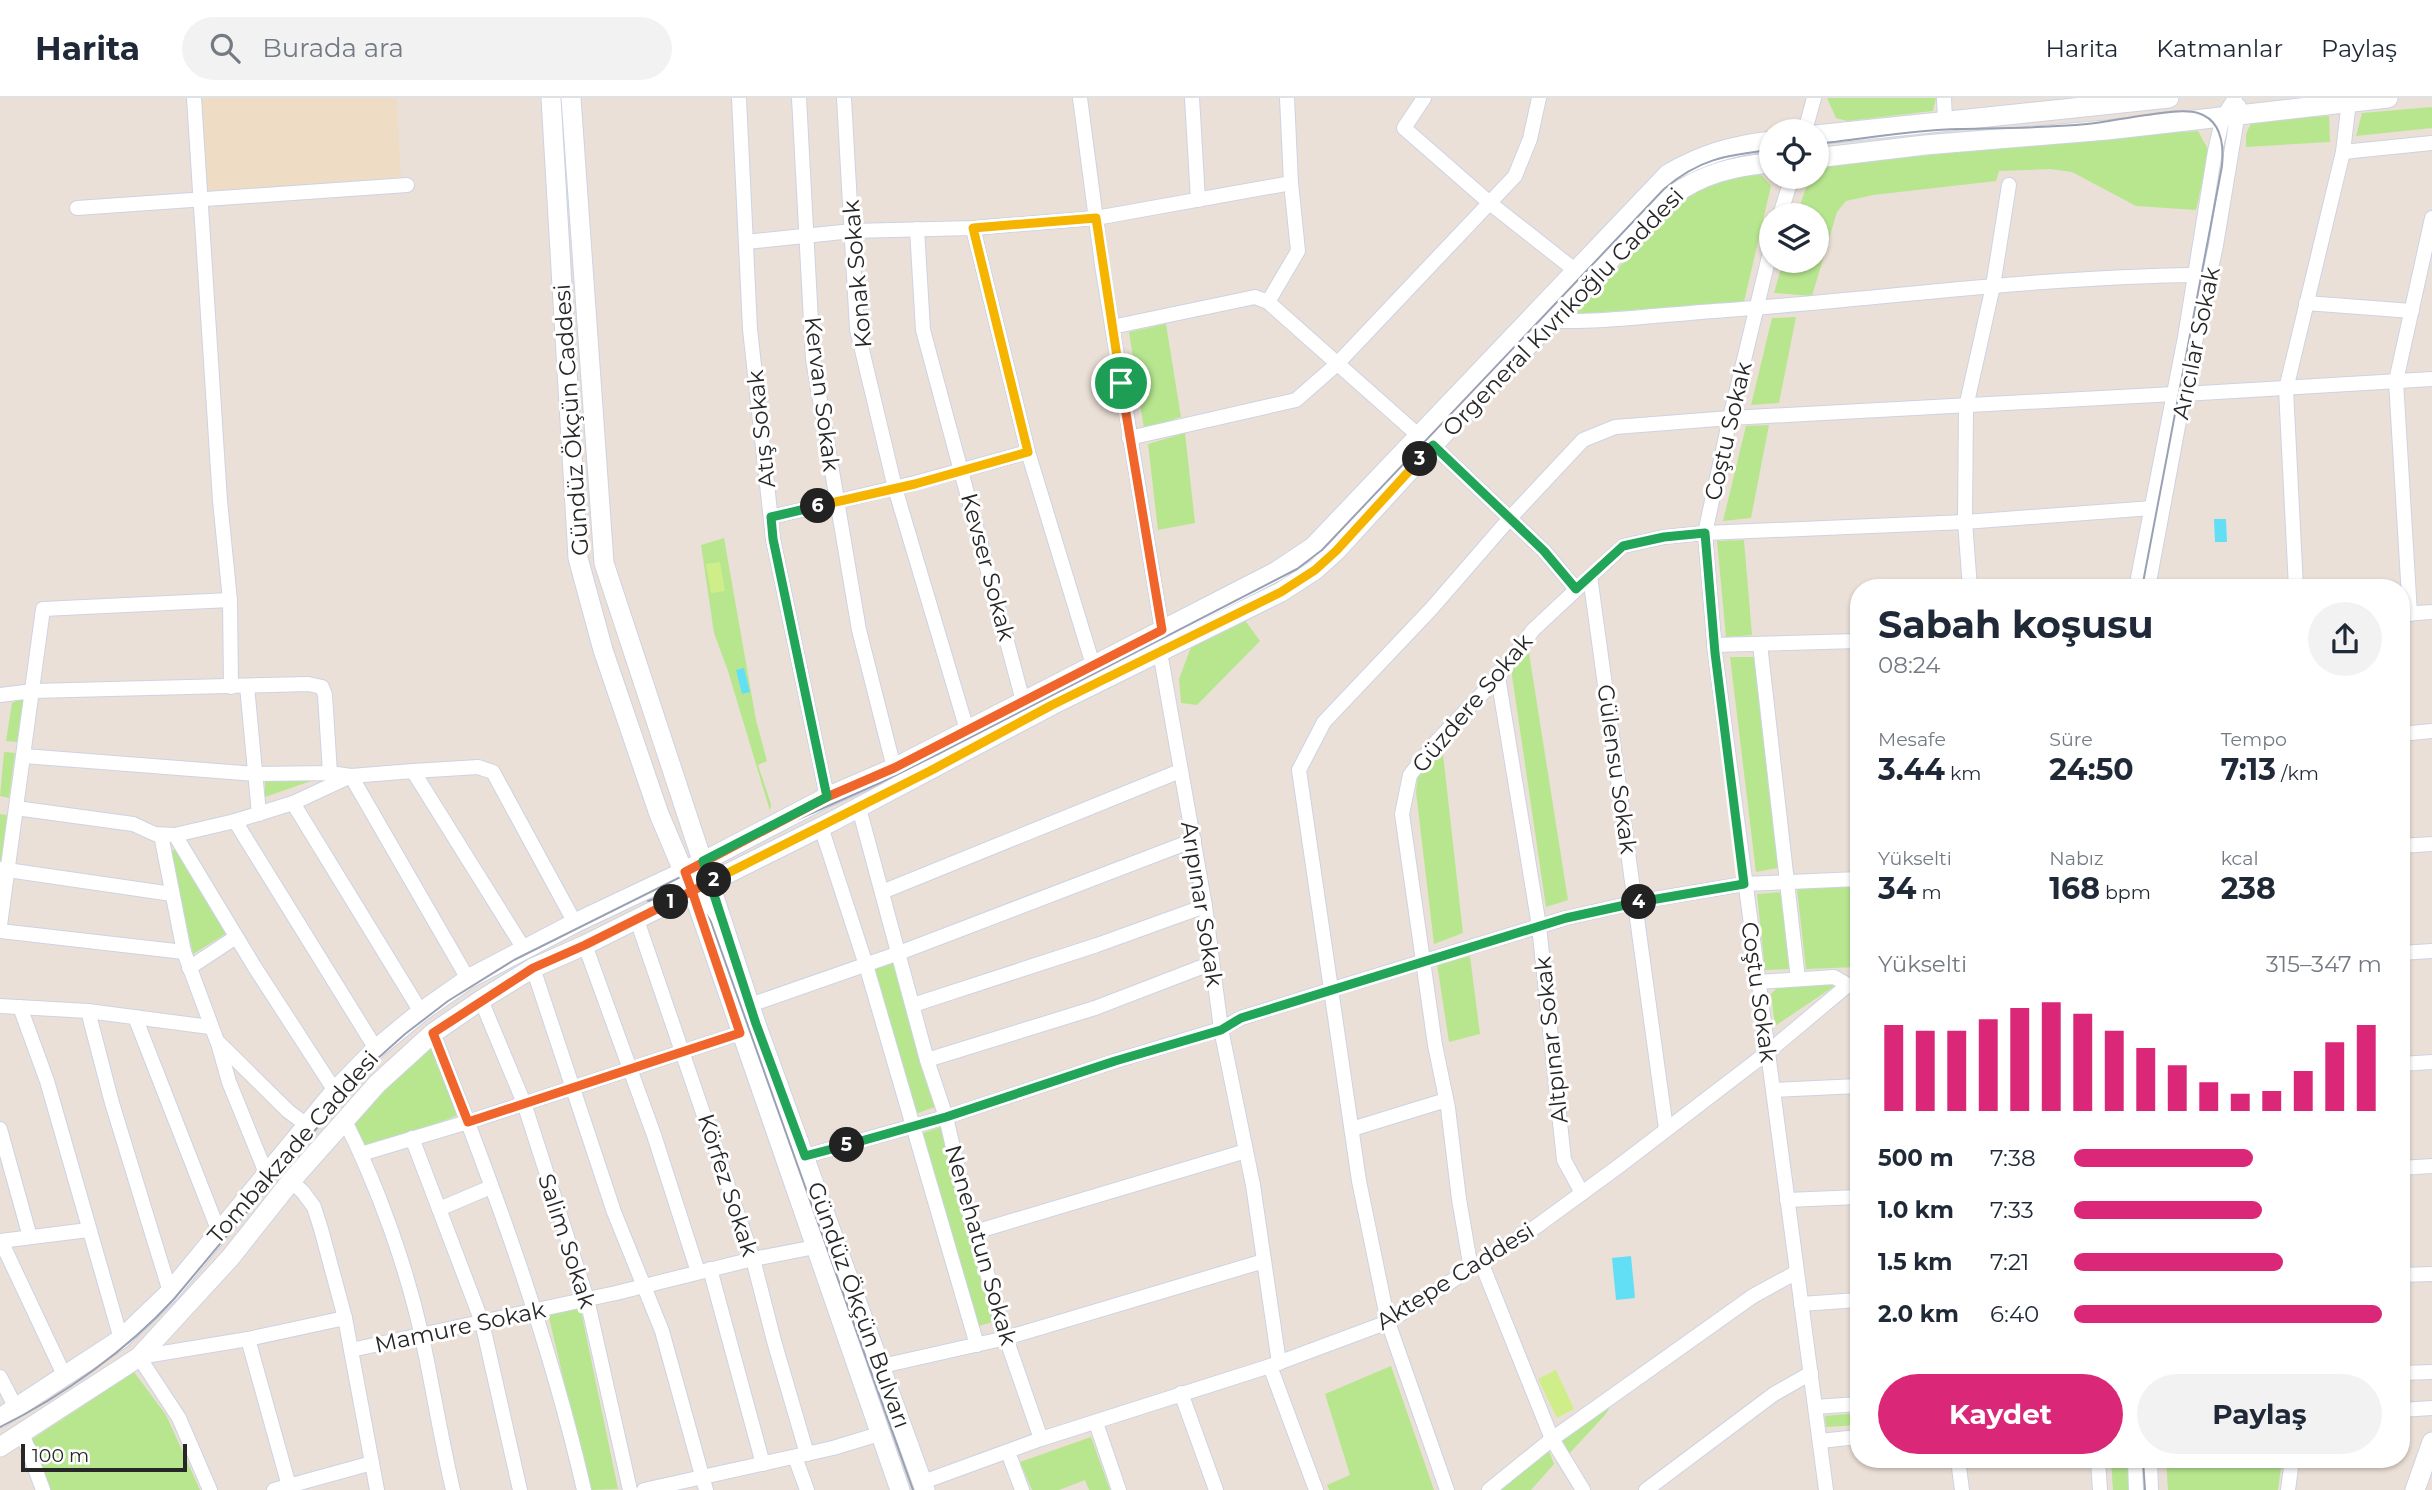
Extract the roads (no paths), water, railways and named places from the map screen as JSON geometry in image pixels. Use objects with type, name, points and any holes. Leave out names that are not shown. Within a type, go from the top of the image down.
[{"type":"main road","name":"Gündüz Ökçün Caddesi","points":[[551,98],[578,558],[603,650],[659,814],[692,891]]},
{"type":"main road","name":"Gündüz Ökçün Caddesi","points":[[571,98],[604,563],[711,881]]},
{"type":"main road","points":[[1829,133],[2053,104],[2169,98]]},
{"type":"main road","points":[[1829,156],[1925,145],[2107,130],[2234,107],[2388,98]]},
{"type":"main road","points":[[1426,440],[1576,271],[1668,174],[1695,158],[1720,149],[1759,143]]},
{"type":"main road","name":"Orgeneral Kıvrıkoğlu Caddesi","points":[[644,916],[859,808],[1052,705],[1281,592],[1315,570],[1370,516],[1426,440],[1553,321],[1670,197],[1704,176],[1734,166],[1759,164]]},
{"type":"main road","name":"Tombakzade Caddesi","points":[[8,1413],[121,1339],[170,1292],[335,1091],[376,1049],[421,1012],[468,979],[575,923],[685,872],[827,797],[894,768],[1266,577],[1313,547],[1426,440]]},
{"type":"main road","name":"Gündüz Ökçün Bulvarı","points":[[711,881],[750,1005],[924,1486]]},
{"type":"main road","name":"Gündüz Ökçün Bulvarı","points":[[692,891],[900,1490]]},
{"type":"main road","name":"Tombakzade Caddesi","points":[[0,1447],[139,1357],[230,1258],[291,1181],[377,1084],[433,1033],[533,968],[644,916]]},
{"type":"main road","points":[[2415,1490],[2432,1441]]},
{"type":"street","points":[[194,98],[220,501],[230,600],[231,687]]},
{"type":"street","name":"Atış Sokak","points":[[739,98],[750,329],[773,539],[827,797]]},
{"type":"street","name":"Kervan Sokak","points":[[799,98],[813,359],[859,630],[894,768]]},
{"type":"street","name":"Konak Sokak","points":[[844,98],[857,329],[895,488],[967,730]]},
{"type":"street","points":[[1080,98],[1129,438],[1162,630]]},
{"type":"street","points":[[1192,98],[1198,200]]},
{"type":"street","points":[[1268,302],[1298,251],[1291,183],[1287,98]]},
{"type":"street","points":[[1424,98],[1404,128],[1491,204],[1576,271]]},
{"type":"street","points":[[1129,438],[1296,400],[1337,363],[1516,176],[1530,139],[1539,98]]},
{"type":"street","points":[[1808,119],[1814,98]]},
{"type":"street","points":[[1944,98],[1945,120]]},
{"type":"street","points":[[2296,579],[2286,389],[2343,152],[2349,101]]},
{"type":"street","points":[[2138,579],[2179,394],[2195,275],[2234,107]]},
{"type":"street","name":"Arıcılar Sokak","points":[[2149,579],[2179,394],[2216,245],[2234,107]]},
{"type":"street","points":[[2343,152],[2432,143]]},
{"type":"street","points":[[746,242],[852,230],[973,228],[1096,218],[1291,183]]},
{"type":"street","points":[[78,208],[407,185]]},
{"type":"street","points":[[1969,579],[1965,522],[1966,407],[1993,286],[2009,185]]},
{"type":"street","points":[[2404,579],[2396,381],[2432,218]]},
{"type":"street","points":[[973,228],[1028,452],[1093,665]]},
{"type":"street","name":"Kevser Sokak","points":[[917,229],[923,330],[1023,701]]},
{"type":"street","name":"Coştu Sokak","points":[[1765,273],[1705,533],[1714,645],[1820,1441],[1824,1489]]},
{"type":"street","points":[[1553,321],[1591,322],[1757,309],[2116,276],[2195,275]]},
{"type":"street","points":[[1112,327],[1255,297],[1268,302],[1426,440],[1510,518],[1544,551],[1576,589]]},
{"type":"street","points":[[2306,303],[2412,311]]},
{"type":"street","points":[[1447,1490],[1388,1322],[1359,1181],[1299,770],[1324,722],[1432,608],[1510,518],[1583,440],[1615,427],[1730,418],[1966,407],[2432,379]]},
{"type":"street","points":[[771,517],[895,488],[1028,452]]},
{"type":"street","name":"Güzdere Sokak","points":[[1583,1490],[1552,1439],[1476,1266],[1459,1199],[1402,814],[1410,775],[1437,741],[1498,677],[1533,630],[1623,546],[1664,537],[1705,533],[1965,522],[2152,508]]},
{"type":"street","name":"Gülensu Sokak","points":[[1590,576],[1666,1129]]},
{"type":"street","points":[[0,925],[3,870],[24,756],[43,609],[230,600]]},
{"type":"street","points":[[2410,614],[2432,612]]},
{"type":"street","points":[[1714,645],[1850,641]]},
{"type":"street","points":[[1760,644],[1798,979]]},
{"type":"street","name":"Arıpınar Sokak","points":[[1160,652],[1205,906],[1221,1030],[1246,1151],[1264,1261],[1275,1365],[1316,1490]]},
{"type":"street","name":"Altpınar Sokak","points":[[1498,677],[1539,926],[1564,1160],[1582,1193]]},
{"type":"street","points":[[0,695],[33,691],[308,684],[322,687],[325,695],[330,773]]},
{"type":"street","points":[[247,686],[259,814]]},
{"type":"street","points":[[2410,733],[2432,732]]},
{"type":"street","points":[[24,756],[256,774],[330,773],[351,776],[478,767],[493,772],[575,923]]},
{"type":"street","points":[[413,771],[524,949]]},
{"type":"street","points":[[882,892],[1180,771]]},
{"type":"street","points":[[16,808],[133,824],[168,835],[259,814],[293,803],[351,776]]},
{"type":"street","points":[[351,776],[468,979]]},
{"type":"street","points":[[293,803],[421,1012]]},
{"type":"street","name":"Nenehatun Sokak","points":[[859,808],[946,1117],[963,1191],[1006,1338],[1041,1439]]},
{"type":"street","points":[[235,821],[376,1049]]},
{"type":"street","points":[[821,827],[866,965],[977,1345]]},
{"type":"street","points":[[168,835],[172,894],[184,952],[210,1027],[220,1044],[288,1111],[308,1126]]},
{"type":"street","points":[[168,835],[335,1091]]},
{"type":"street","points":[[750,1005],[899,953],[1194,840]]},
{"type":"street","points":[[2410,845],[2432,844]]},
{"type":"street","points":[[3,870],[172,894]]},
{"type":"street","points":[[805,1156],[946,1117],[1115,1061],[1221,1030],[1241,1018],[1539,926],[1636,902],[1744,884],[1850,879]]},
{"type":"street","points":[[913,1005],[1097,945],[1205,906]]},
{"type":"street","name":"Körfez Sokak","points":[[644,916],[683,1052],[753,1259],[801,1455],[807,1490]]},
{"type":"street","points":[[0,931],[184,952]]},
{"type":"street","points":[[189,968],[236,937]]},
{"type":"street","points":[[585,945],[704,1270],[763,1464]]},
{"type":"street","points":[[2410,952],[2432,951]]},
{"type":"street","points":[[928,1060],[1095,1008],[1212,963]]},
{"type":"street","points":[[533,968],[614,1212],[662,1331],[703,1483]]},
{"type":"street","points":[[1758,982],[1834,977],[1850,984]]},
{"type":"street","name":"Aktepe Caddesi","points":[[924,1486],[1041,1439],[1275,1365],[1388,1322],[1582,1193],[1850,987]]},
{"type":"street","name":"Salim Sokak","points":[[481,1000],[524,1103],[587,1299],[630,1490]]},
{"type":"street","points":[[0,1006],[88,1011],[210,1027]]},
{"type":"street","points":[[20,1007],[47,1081],[121,1339]]},
{"type":"street","points":[[88,1011],[112,1103],[170,1292]]},
{"type":"street","points":[[135,1017],[219,1232]]},
{"type":"street","points":[[433,1033],[468,1122],[534,1310],[584,1490]]},
{"type":"street","points":[[361,1154],[740,1033]]},
{"type":"street","points":[[220,1044],[229,1082],[266,1174]]},
{"type":"street","points":[[2410,1063],[2432,1062]]},
{"type":"street","points":[[1773,1090],[1850,1086]]},
{"type":"street","points":[[1352,1129],[1446,1100]]},
{"type":"street","points":[[345,1121],[361,1154],[408,1284],[422,1336],[453,1490]]},
{"type":"street","points":[[0,1129],[30,1237]]},
{"type":"street","points":[[412,1138],[482,1322],[520,1490]]},
{"type":"street","points":[[975,1232],[1246,1151]]},
{"type":"street","points":[[2410,1168],[2432,1167]]},
{"type":"street","points":[[291,1181],[314,1208],[345,1318],[377,1490]]},
{"type":"street","points":[[439,1209],[491,1187]]},
{"type":"street","points":[[1787,1200],[1850,1197]]},
{"type":"street","points":[[65,1377],[1,1241],[88,1230]]},
{"type":"street","name":"Mamure Sokak","points":[[351,1350],[815,1247]]},
{"type":"street","points":[[882,1366],[1006,1338],[1264,1261]]},
{"type":"street","points":[[1489,1490],[1552,1439],[1753,1296],[1797,1272]]},
{"type":"street","points":[[2410,1275],[2432,1274]]},
{"type":"street","points":[[1801,1304],[1850,1301]]},
{"type":"street","points":[[210,1490],[179,1418],[139,1357],[248,1339],[345,1318]]},
{"type":"street","points":[[248,1339],[289,1486]]},
{"type":"street","points":[[2410,1373],[2432,1372]]},
{"type":"street","points":[[1646,1490],[1774,1394],[1811,1373]]},
{"type":"street","points":[[0,1377],[8,1413]]},
{"type":"street","points":[[1181,1393],[1216,1490]]},
{"type":"street","points":[[1815,1408],[1850,1405]]},
{"type":"street","points":[[2410,1409],[2432,1408]]},
{"type":"street","points":[[1096,1423],[1119,1490]]},
{"type":"street","points":[[22,1433],[43,1490]]},
{"type":"street","points":[[644,1490],[703,1483],[763,1464],[879,1434]]},
{"type":"street","points":[[1820,1441],[1850,1438]]},
{"type":"street","points":[[1008,1452],[1021,1490]]},
{"type":"street","points":[[274,1490],[372,1463]]},
{"type":"street","points":[[1959,1468],[1962,1490]]},
{"type":"street","points":[[2099,1468],[2100,1490]]},
{"type":"street","points":[[2135,1468],[2136,1490]]},
{"type":"street","points":[[2150,1468],[2151,1490]]},
{"type":"street","points":[[2288,1490],[2291,1468]]},
{"type":"water","points":[[2214,519],[2226,519],[2227,542],[2215,542]]},
{"type":"water","points":[[744,668],[750,692],[742,694],[736,670]]},
{"type":"water","points":[[1631,1256],[1635,1298],[1616,1300],[1612,1258]]},
{"type":"tram line","points":[[1829,142],[1941,130],[2087,124],[2176,111],[2198,113],[2212,121],[2221,142],[2222,166],[2144,579]]},
{"type":"tram line","points":[[0,1427],[24,1415],[93,1371],[156,1318],[367,1068],[448,1001],[514,960],[785,825],[880,783],[1297,569],[1322,550],[1664,189],[1701,165],[1759,152]]},
{"type":"tram line","points":[[648,901],[666,897],[684,899],[699,908],[711,922],[913,1490]]},
{"type":"tram line","points":[[2144,1468],[2145,1490]]}]
